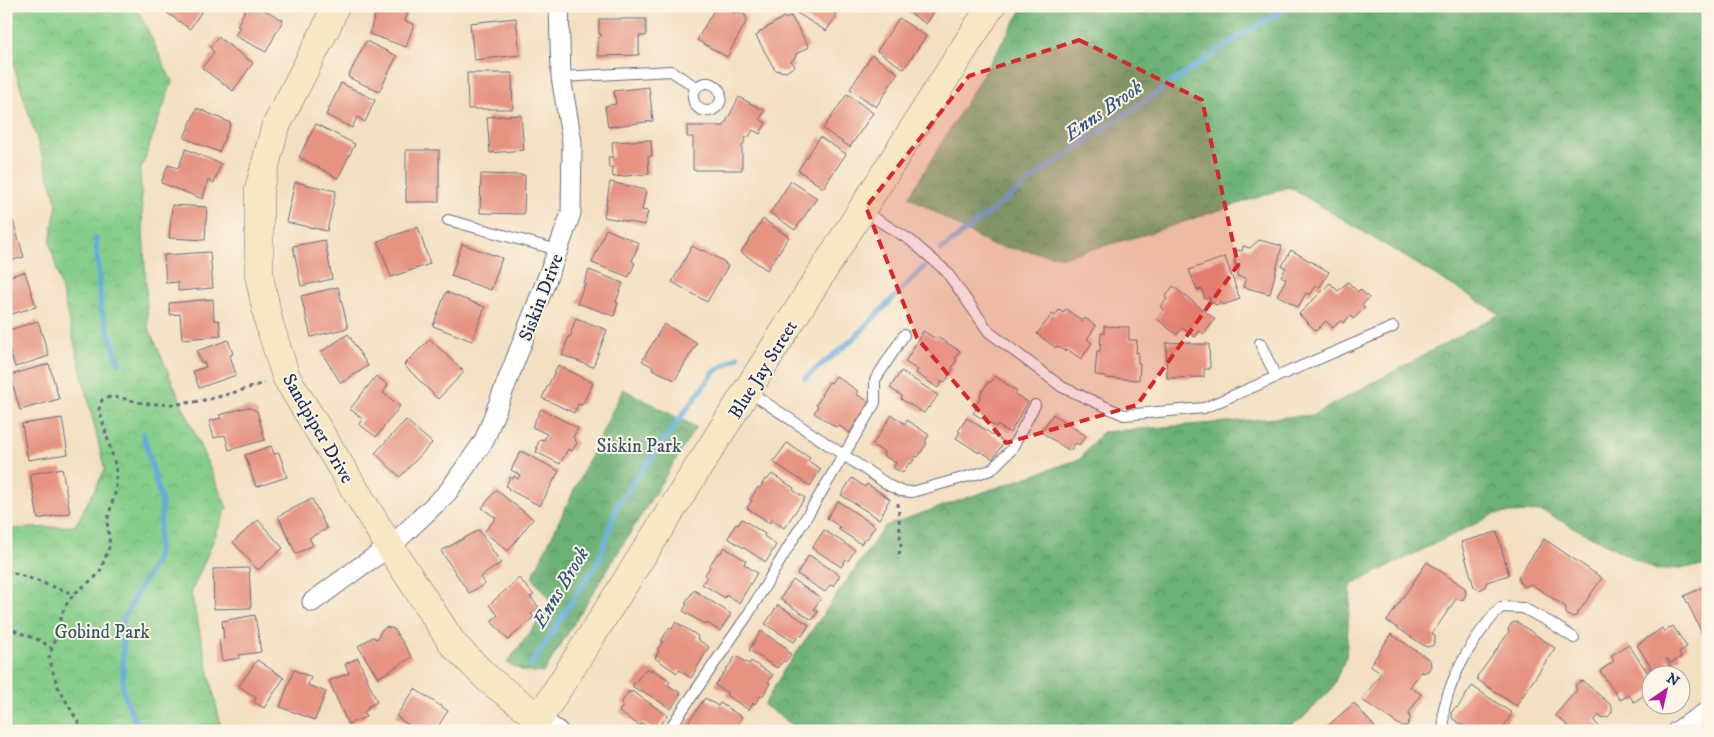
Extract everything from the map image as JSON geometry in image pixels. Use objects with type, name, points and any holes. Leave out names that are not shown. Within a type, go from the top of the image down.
[{"type":"street","name":"Sandpiper Drive","points":[[334,6],[327,26],[275,128],[259,189],[259,275],[269,323],[286,377],[390,547],[453,644],[489,680],[543,726]]},
{"type":"street","name":"Siskin Drive","points":[[312,602],[390,547],[447,493],[484,441],[571,213],[572,142],[561,77],[559,6]]},
{"type":"street","name":"Blue Jay Street","points":[[543,726],[748,391],[991,6]]},
{"type":"street","points":[[1677,731],[1708,711]]},
{"type":"lane","points":[[561,77],[671,71],[696,87]]},
{"type":"lane","points":[[862,211],[910,240],[946,271],[989,332],[1062,387],[1124,415],[1204,408],[1393,327]]},
{"type":"lane","points":[[448,220],[558,250]]},
{"type":"lane","points":[[668,731],[747,616],[875,404],[875,380],[904,335]]},
{"type":"lane","points":[[1260,343],[1276,377]]},
{"type":"lane","points":[[748,391],[843,456],[895,488],[912,492],[991,470],[1011,450],[1035,404]]},
{"type":"lane","points":[[1444,731],[1444,709],[1457,672],[1483,626],[1501,607],[1523,608],[1574,638]]},
{"type":"path","points":[[82,731],[57,685],[49,658],[64,608],[74,594],[99,574],[110,545],[107,521],[116,490],[116,468],[99,409],[102,400],[107,397],[124,398],[144,403],[170,405],[210,400],[286,377]]},
{"type":"path","points":[[895,488],[901,547],[898,559]]},
{"type":"path","points":[[6,570],[74,594]]},
{"type":"path","points":[[6,630],[11,629],[42,641],[51,648]]},
{"type":"highlighted area","points":[[1079,40],[1202,100],[1238,265],[1137,405],[1006,443],[917,338],[866,207],[969,76]]},
{"type":"green space","name":"Gobind Park","points":[[6,6],[131,6],[140,14],[172,82],[140,172],[148,326],[227,508],[191,593],[222,731],[6,731],[6,596],[11,529],[75,526],[105,470],[50,242],[57,203],[6,41]]},
{"type":"green space","points":[[1024,6],[1708,6],[1708,563],[1703,566],[1656,570],[1542,511],[1495,514],[1351,585],[1346,657],[1331,690],[1303,718],[1280,731],[801,731],[764,705],[784,670],[885,526],[1080,459],[1102,432],[1313,415],[1500,314],[1289,187],[1150,233],[1063,257],[991,245],[909,197]]},
{"type":"green space","name":"Siskin Park","points":[[623,389],[696,427],[543,673],[523,671],[507,663],[552,603],[532,577]]},
{"type":"building","points":[[162,6],[205,6],[190,29],[160,8]]},
{"type":"building","points":[[247,6],[257,6],[283,20],[266,52],[235,36],[240,27],[237,26]]},
{"type":"building","points":[[378,6],[410,6],[405,21],[414,24],[406,47],[369,34]]},
{"type":"building","points":[[716,6],[732,6],[735,8],[733,13],[740,12],[745,15],[747,20],[727,57],[697,40]]},
{"type":"building","points":[[801,6],[840,6],[834,16],[836,17],[826,31],[797,13]]},
{"type":"building","points":[[900,6],[938,6],[926,24]]},
{"type":"building","points":[[791,16],[809,47],[796,54],[795,58],[791,61],[795,66],[786,72],[775,70],[756,36],[784,17],[786,19]]},
{"type":"building","points":[[516,18],[520,55],[474,60],[470,23]]},
{"type":"building","points":[[899,18],[926,36],[904,69],[877,51]]},
{"type":"building","points":[[599,19],[646,19],[646,36],[639,36],[639,55],[598,56],[598,38],[601,36],[599,34]]},
{"type":"building","points":[[218,37],[253,63],[233,91],[202,68],[214,52],[210,48]]},
{"type":"building","points":[[366,41],[397,56],[379,92],[348,77]]},
{"type":"building","points":[[872,55],[898,73],[876,107],[850,89]]},
{"type":"building","points":[[467,73],[512,73],[513,109],[468,109]]},
{"type":"building","points":[[341,83],[375,100],[365,122],[357,117],[352,128],[326,115]]},
{"type":"building","points":[[649,87],[653,121],[608,127],[605,106],[616,104],[614,91]]},
{"type":"building","points":[[847,94],[873,113],[850,147],[823,129]]},
{"type":"building","points":[[739,97],[765,111],[760,119],[766,123],[760,134],[753,130],[748,138],[746,137],[742,147],[742,170],[693,170],[693,137],[687,137],[687,126],[724,126]]},
{"type":"building","points":[[197,108],[231,123],[219,152],[184,138]]},
{"type":"building","points":[[521,115],[524,150],[490,153],[487,117]]},
{"type":"building","points":[[316,124],[355,144],[338,178],[299,157]]},
{"type":"building","points":[[820,137],[846,154],[823,188],[798,170]]},
{"type":"building","points":[[651,140],[652,156],[648,157],[649,174],[613,177],[612,167],[609,168],[608,157],[613,157],[612,142]]},
{"type":"building","points":[[186,149],[221,164],[214,183],[208,180],[203,199],[161,183],[168,165],[178,168]]},
{"type":"building","points":[[406,150],[439,150],[439,202],[406,202]]},
{"type":"building","points":[[481,174],[525,175],[524,214],[480,213]]},
{"type":"building","points":[[791,181],[817,198],[795,230],[770,213]]},
{"type":"building","points":[[295,182],[336,191],[327,231],[286,222]]},
{"type":"building","points":[[610,182],[646,190],[642,210],[648,211],[645,225],[604,217]]},
{"type":"building","points":[[172,205],[207,207],[205,240],[169,238]]},
{"type":"building","points":[[763,219],[789,237],[767,270],[741,252]]},
{"type":"building","points":[[13,221],[24,257],[6,262],[6,224]]},
{"type":"building","points":[[418,227],[430,264],[391,277],[378,241]]},
{"type":"building","points":[[606,229],[639,243],[632,261],[635,263],[629,277],[592,263]]},
{"type":"building","points":[[325,240],[332,279],[301,286],[293,246]]},
{"type":"building","points":[[1259,240],[1282,246],[1270,294],[1243,287],[1246,278],[1237,276],[1240,265],[1234,264],[1237,250],[1242,251],[1243,246],[1250,248]]},
{"type":"building","points":[[462,244],[502,258],[491,290],[451,276]]},
{"type":"building","points":[[692,246],[725,262],[728,266],[707,302],[672,282]]},
{"type":"building","points":[[1291,250],[1329,272],[1319,288],[1316,286],[1310,295],[1306,293],[1298,307],[1277,295],[1286,279],[1281,276],[1286,268],[1282,266]]},
{"type":"building","points":[[210,252],[213,288],[178,291],[178,282],[166,283],[164,255]]},
{"type":"building","points":[[1225,257],[1240,299],[1223,305],[1221,303],[1215,305],[1213,302],[1211,303],[1209,297],[1205,299],[1202,289],[1197,290],[1189,270]]},
{"type":"building","points":[[589,270],[623,283],[616,302],[618,303],[614,316],[577,303]]},
{"type":"building","points":[[25,272],[36,307],[8,315],[6,309],[6,277]]},
{"type":"building","points":[[1348,282],[1358,292],[1360,289],[1369,298],[1362,305],[1365,308],[1353,319],[1350,316],[1343,323],[1341,320],[1333,328],[1326,321],[1316,331],[1299,314],[1330,283],[1338,291]]},
{"type":"building","points":[[1173,286],[1215,319],[1204,334],[1200,331],[1195,337],[1182,328],[1177,335],[1157,319],[1164,310],[1160,307],[1167,299],[1165,297]]},
{"type":"building","points":[[338,287],[348,328],[311,337],[301,296]]},
{"type":"building","points":[[446,292],[485,307],[472,341],[433,326]]},
{"type":"building","points":[[213,299],[214,320],[219,320],[221,336],[182,339],[180,314],[170,315],[169,303]]},
{"type":"building","points":[[1066,309],[1083,321],[1085,318],[1096,326],[1087,339],[1092,343],[1081,359],[1067,349],[1065,351],[1057,346],[1056,348],[1037,334],[1052,314],[1055,316],[1059,310],[1063,313]]},
{"type":"building","points":[[576,318],[607,330],[593,367],[562,355],[569,336],[571,336]]},
{"type":"building","points":[[38,321],[49,356],[15,367],[6,338],[6,331]]},
{"type":"building","points":[[664,324],[697,343],[675,380],[652,369],[653,367],[642,361]]},
{"type":"building","points":[[1104,326],[1129,327],[1129,340],[1137,340],[1136,353],[1138,352],[1138,363],[1140,363],[1139,380],[1106,378],[1106,376],[1095,375],[1097,351],[1100,351],[1101,333],[1104,334]]},
{"type":"building","points":[[923,331],[960,351],[955,358],[957,359],[953,369],[945,382],[942,381],[938,388],[916,373],[918,370],[905,362]]},
{"type":"building","points":[[348,334],[368,366],[341,383],[321,352]]},
{"type":"building","points":[[430,339],[464,372],[438,399],[404,365]]},
{"type":"building","points":[[228,340],[233,354],[230,355],[236,375],[199,388],[193,371],[206,367],[204,362],[201,363],[197,351]]},
{"type":"building","points":[[1190,342],[1191,344],[1209,344],[1210,369],[1204,369],[1204,377],[1167,378],[1166,343]]},
{"type":"building","points":[[49,364],[59,399],[20,410],[10,375]]},
{"type":"building","points":[[558,365],[593,383],[582,405],[578,404],[574,413],[542,398]]},
{"type":"building","points":[[901,371],[938,395],[924,413],[901,399],[902,396],[890,388]]},
{"type":"building","points":[[376,376],[388,385],[383,393],[400,406],[376,437],[359,424],[363,419],[350,409]]},
{"type":"building","points":[[836,376],[858,391],[856,394],[869,402],[850,433],[838,425],[836,427],[814,413],[821,395],[829,382],[831,383]]},
{"type":"building","points":[[995,376],[1017,391],[1015,394],[1028,402],[1010,433],[973,413],[978,406],[976,405],[980,395],[988,382],[990,383]]},
{"type":"building","points":[[248,407],[257,411],[265,440],[229,450],[225,435],[214,438],[209,421],[221,418],[219,415]]},
{"type":"building","points":[[541,409],[578,428],[573,437],[577,443],[572,451],[568,449],[560,464],[536,452],[540,439],[544,440],[547,434],[532,427]]},
{"type":"building","points":[[1053,414],[1086,436],[1079,445],[1076,443],[1070,451],[1041,432]]},
{"type":"building","points":[[892,415],[905,424],[907,420],[929,435],[925,442],[927,443],[918,457],[916,456],[911,464],[909,463],[903,473],[893,468],[896,463],[883,455],[884,452],[872,445]]},
{"type":"building","points":[[62,418],[68,454],[28,460],[22,424]]},
{"type":"building","points":[[967,418],[1004,442],[993,459],[980,451],[979,453],[956,438],[960,432],[958,431]]},
{"type":"building","points":[[406,420],[432,443],[400,477],[375,453]]},
{"type":"building","points":[[787,443],[810,458],[808,461],[821,469],[810,486],[773,462]]},
{"type":"building","points":[[271,446],[274,454],[279,453],[287,477],[256,487],[245,455]]},
{"type":"building","points":[[521,451],[559,471],[540,506],[508,489],[506,486],[510,477],[513,479],[514,476],[518,479],[520,475],[511,470]]},
{"type":"building","points":[[62,468],[70,513],[38,519],[30,474]]},
{"type":"building","points":[[772,474],[794,488],[793,490],[805,498],[784,528],[772,519],[770,523],[747,508],[758,487],[760,488],[765,479],[767,480]]},
{"type":"building","points":[[852,478],[865,487],[867,484],[890,499],[879,519],[841,495]]},
{"type":"building","points":[[496,490],[533,519],[508,551],[484,532],[496,518],[482,508]]},
{"type":"building","points":[[312,499],[327,529],[309,538],[313,545],[296,554],[278,516]]},
{"type":"building","points":[[838,501],[875,526],[867,539],[865,538],[861,544],[838,529],[840,527],[827,518]]},
{"type":"building","points":[[742,519],[765,534],[764,536],[776,545],[766,562],[728,538],[736,524],[738,525]]},
{"type":"building","points":[[258,520],[283,548],[258,570],[233,542]]},
{"type":"building","points":[[479,530],[501,563],[480,577],[485,584],[469,593],[441,551]]},
{"type":"building","points":[[824,530],[855,550],[848,561],[846,559],[841,567],[812,548]]},
{"type":"building","points":[[1497,532],[1509,575],[1487,582],[1484,588],[1479,590],[1474,587],[1461,542]]},
{"type":"building","points":[[1544,539],[1602,578],[1576,616],[1571,617],[1566,614],[1566,607],[1531,584],[1524,587],[1520,583],[1518,577]]},
{"type":"building","points":[[724,547],[746,561],[744,564],[757,573],[739,603],[726,595],[725,598],[702,584],[707,577],[705,575],[709,566]]},
{"type":"building","points":[[809,555],[840,575],[833,586],[830,585],[825,592],[797,574]]},
{"type":"building","points":[[1427,562],[1465,588],[1466,594],[1463,600],[1456,599],[1432,634],[1435,636],[1435,641],[1432,646],[1426,647],[1387,621]]},
{"type":"building","points":[[249,568],[251,608],[214,609],[213,569]]},
{"type":"building","points":[[519,578],[534,595],[530,597],[539,607],[531,614],[534,617],[508,640],[491,621],[498,615],[489,605]]},
{"type":"building","points":[[793,580],[821,598],[814,609],[818,612],[812,620],[780,599]]},
{"type":"building","points":[[1708,585],[1708,638],[1705,639],[1684,596]]},
{"type":"building","points":[[694,590],[731,614],[720,631],[683,611],[687,604],[685,603]]},
{"type":"building","points":[[778,605],[809,625],[802,636],[799,635],[794,642],[765,624]]},
{"type":"building","points":[[255,615],[261,652],[239,655],[240,658],[222,661],[219,640],[224,639],[222,621]]},
{"type":"building","points":[[676,622],[698,636],[697,639],[709,647],[691,678],[679,670],[677,673],[655,658],[659,651],[657,650],[663,641],[661,641],[670,627],[672,629]]},
{"type":"building","points":[[1517,622],[1555,648],[1516,706],[1478,680],[1477,676],[1509,632],[1508,629],[1512,623]]},
{"type":"building","points":[[1673,626],[1687,647],[1679,653],[1681,657],[1671,663],[1666,659],[1669,664],[1649,664],[1637,645],[1662,628],[1664,632]]},
{"type":"building","points":[[386,627],[394,629],[412,657],[378,678],[358,646],[373,637],[377,639],[381,631]]},
{"type":"building","points":[[761,631],[788,649],[786,651],[791,654],[777,668],[749,650]]},
{"type":"building","points":[[1391,634],[1430,660],[1431,666],[1428,671],[1423,673],[1421,671],[1410,687],[1421,694],[1409,713],[1410,719],[1407,726],[1401,726],[1362,700],[1381,673],[1370,666]]},
{"type":"building","points":[[1628,644],[1642,664],[1642,697],[1634,702],[1629,695],[1620,700],[1600,671],[1614,661],[1611,656]]},
{"type":"building","points":[[736,656],[749,664],[751,661],[773,675],[762,697],[760,696],[755,704],[753,703],[749,710],[726,695],[728,693],[715,685]]},
{"type":"building","points":[[358,658],[377,702],[367,707],[368,710],[364,712],[366,717],[348,724],[329,681],[349,673],[345,664]]},
{"type":"building","points":[[257,660],[284,678],[264,708],[254,702],[256,698],[239,686]]},
{"type":"building","points":[[647,668],[651,671],[652,669],[670,681],[668,685],[681,693],[671,709],[632,686]]},
{"type":"building","points":[[294,670],[311,677],[308,685],[326,692],[315,720],[280,707]]},
{"type":"building","points":[[1583,681],[1612,706],[1612,712],[1608,717],[1602,718],[1599,715],[1594,721],[1600,727],[1597,731],[1574,731],[1555,715],[1577,690],[1575,686]]},
{"type":"building","points":[[1472,686],[1512,713],[1501,731],[1471,731],[1453,719],[1451,713],[1458,707]]},
{"type":"building","points":[[415,689],[448,711],[435,731],[417,731],[396,716]]},
{"type":"building","points":[[629,691],[631,693],[632,691],[667,715],[656,731],[642,723],[640,726],[619,712],[624,705],[621,703]]},
{"type":"building","points":[[705,698],[718,706],[720,703],[742,717],[736,731],[691,731],[685,727]]},
{"type":"building","points":[[1354,703],[1378,731],[1322,731]]},
{"type":"waterway","name":"Enns Brook","points":[[941,250],[1044,170],[1238,37],[1290,6]]},
{"type":"waterway","points":[[96,238],[101,308],[119,363]]},
{"type":"waterway","name":"Enns Brook","points":[[805,378],[851,341],[925,266]]},
{"type":"waterway","name":"Enns Brook","points":[[530,666],[599,560],[618,503],[714,372],[738,357]]},
{"type":"waterway","points":[[139,731],[123,691],[123,619],[157,558],[162,503],[143,434]]}]
